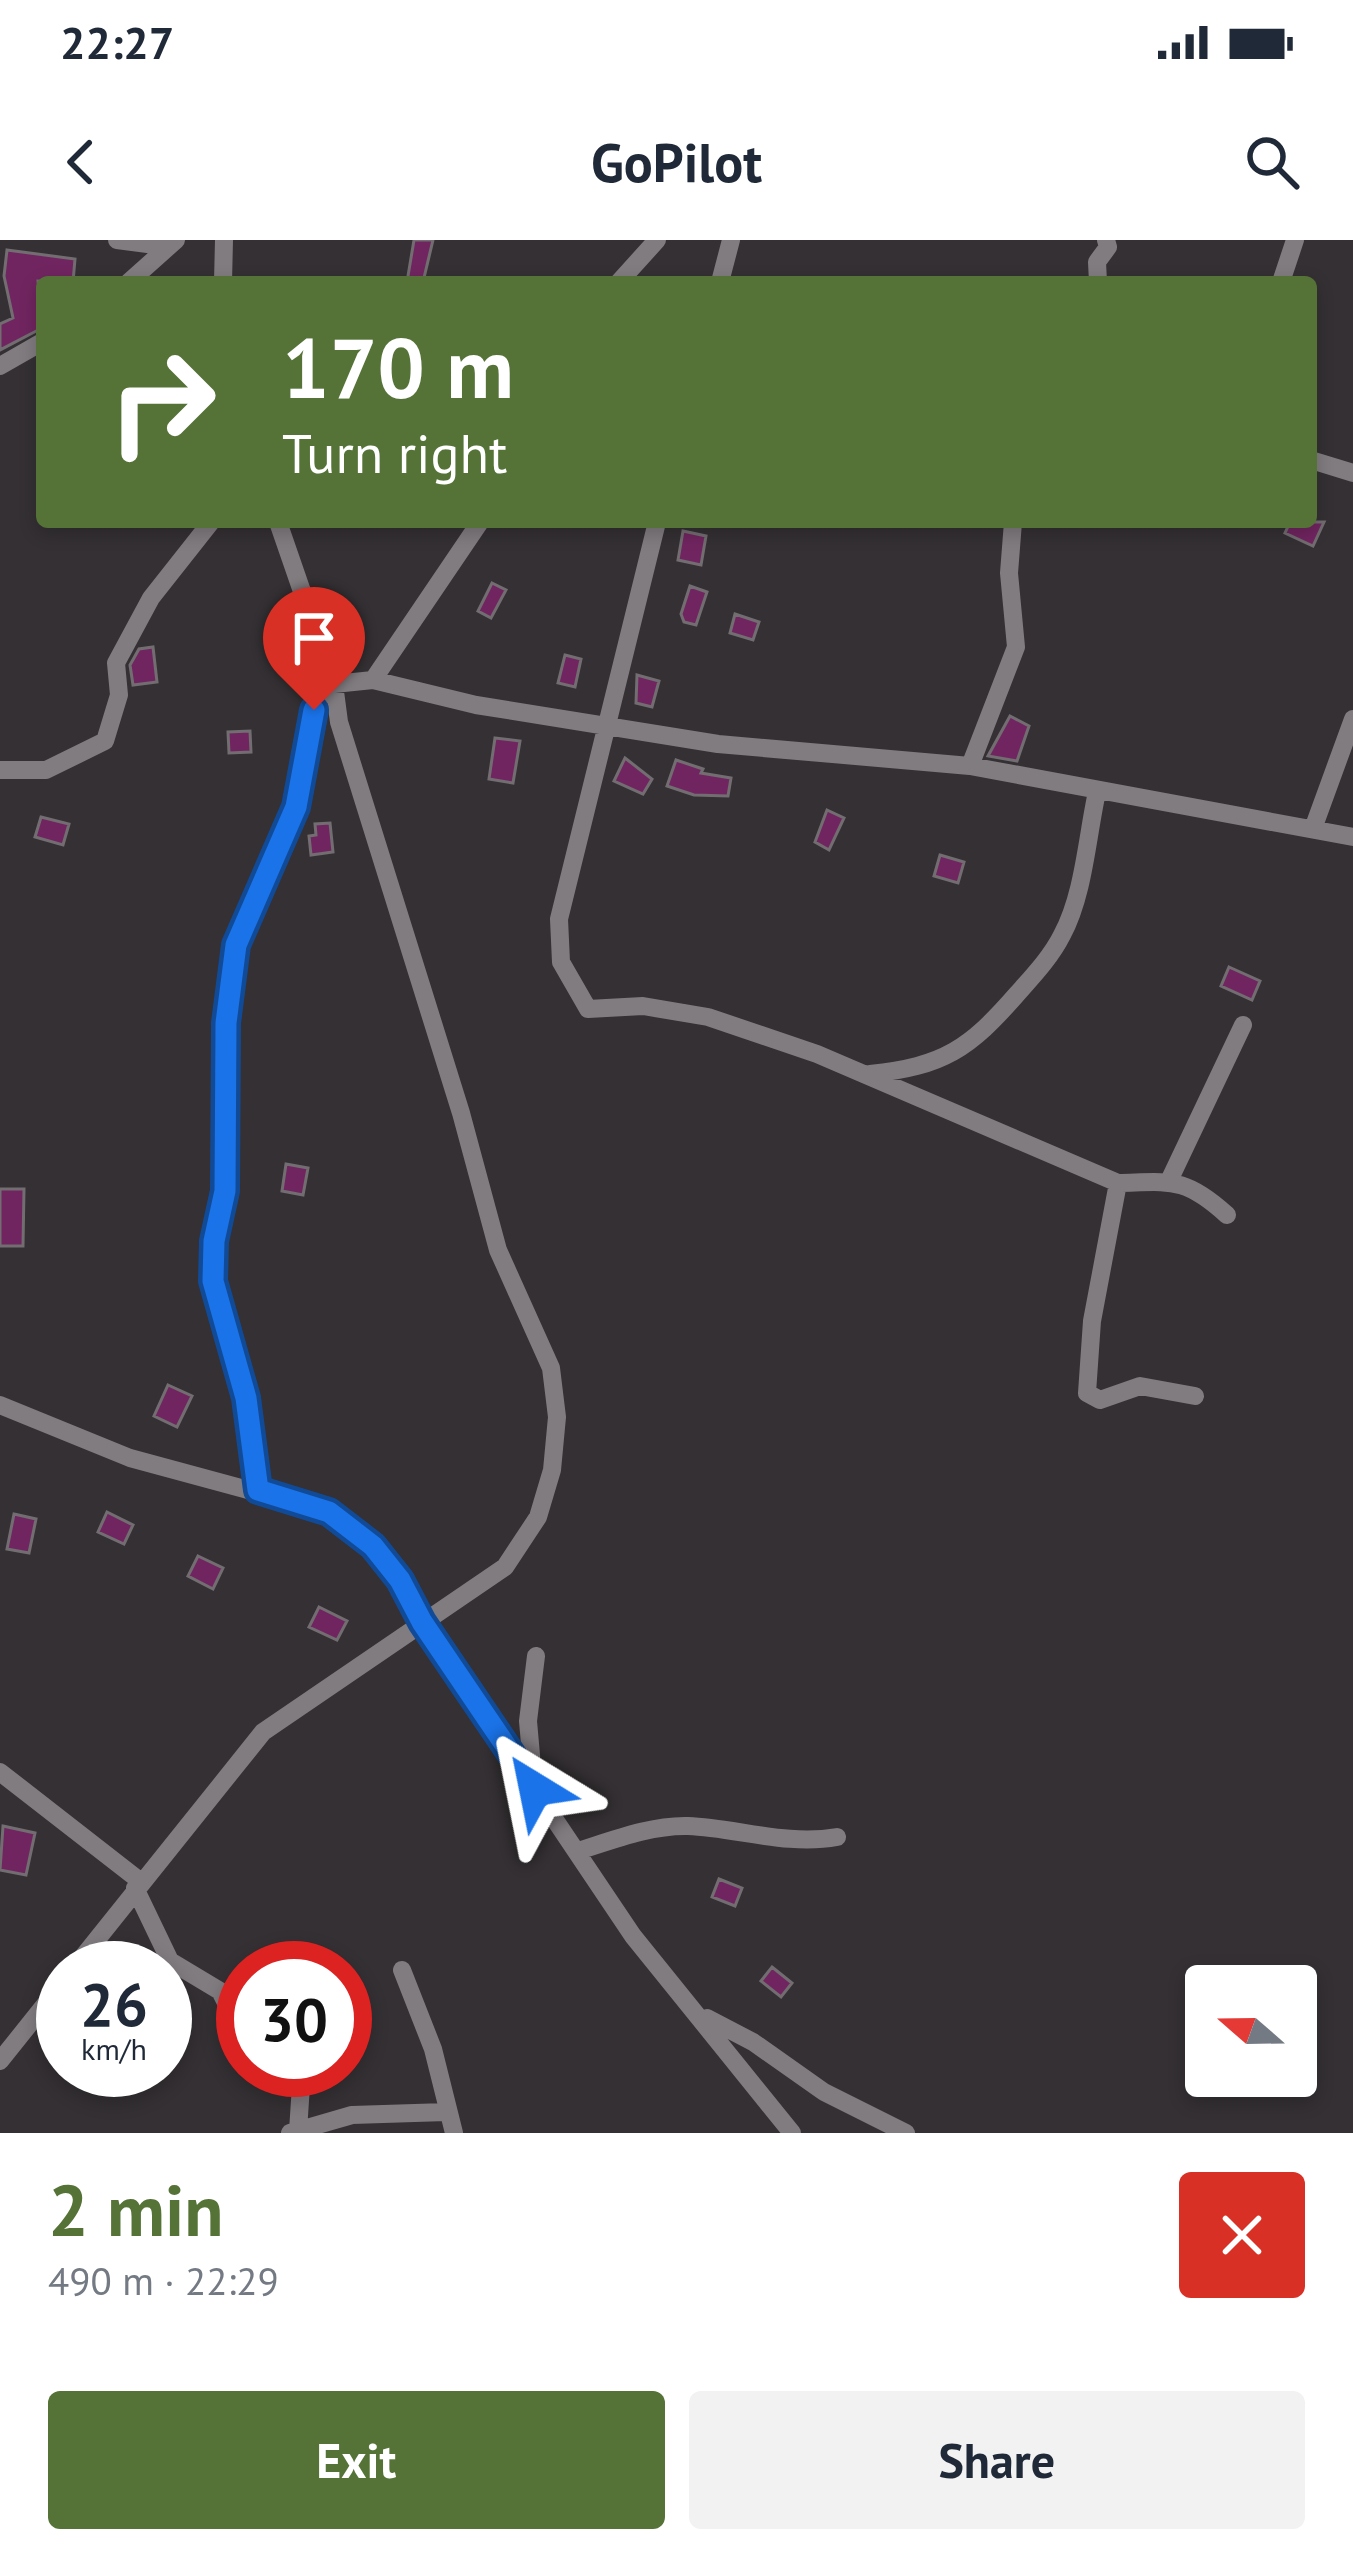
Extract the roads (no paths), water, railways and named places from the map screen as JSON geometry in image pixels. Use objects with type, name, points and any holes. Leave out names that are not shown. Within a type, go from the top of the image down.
[{"type":"street","points":[[117,240],[169,243]]},
{"type":"street","points":[[223,276],[224,240]]},
{"type":"street","points":[[624,276],[657,240]]},
{"type":"street","points":[[722,276],[731,240]]},
{"type":"street","points":[[1098,276],[1097,262],[1106,240]]},
{"type":"street","points":[[1283,276],[1295,240]]},
{"type":"street","points":[[135,276],[169,243]]},
{"type":"street","points":[[0,366],[36,345]]},
{"type":"street","points":[[1317,462],[1353,473]]},
{"type":"street","points":[[0,770],[46,770],[105,741],[118,695],[116,663],[151,598],[206,528]]},
{"type":"street","points":[[94,1941],[263,1732],[487,1583],[523,1547],[552,1470],[555,1394],[542,1344],[498,1250],[461,1113],[339,722],[334,684],[280,528]]},
{"type":"street","points":[[373,680],[476,528]]},
{"type":"street","points":[[655,528],[559,919],[557,949],[578,999],[595,1010],[644,1006],[708,1017],[866,1074],[1118,1183],[1158,1178],[1197,1191],[1226,1215]]},
{"type":"street","points":[[970,766],[1016,647],[1009,573],[1013,528]]},
{"type":"street","points":[[258,1490],[246,1398],[213,1281],[214,1241],[225,1191],[230,980],[250,906],[296,807],[314,710],[334,684],[373,680],[718,745],[970,766],[1097,792],[1314,826],[1353,837]]},
{"type":"street","points":[[1314,826],[1353,719]]},
{"type":"street","points":[[866,1074],[910,1070],[954,1054],[981,1035],[1030,978],[1069,917],[1097,792]]},
{"type":"street","points":[[1168,1183],[1244,1025]]},
{"type":"street","points":[[1118,1183],[1092,1321],[1087,1393],[1100,1400],[1140,1386],[1196,1396]]},
{"type":"street","points":[[0,1406],[130,1458],[296,1498],[354,1527],[400,1580],[422,1622],[633,1936],[792,2133]]},
{"type":"street","points":[[535,1789],[527,1736],[536,1657]]},
{"type":"street","points":[[0,1772],[137,1885],[170,1960],[216,1989]]},
{"type":"street","points":[[578,1851],[645,1831],[686,1826],[803,1840],[837,1837]]},
{"type":"street","points":[[402,1970],[433,2049],[454,2133]]},
{"type":"street","points":[[0,2061],[36,2016]]},
{"type":"street","points":[[702,2016],[753,2042],[824,2092],[906,2133]]},
{"type":"street","points":[[299,2097],[294,2132],[352,2115],[446,2112]]}]
